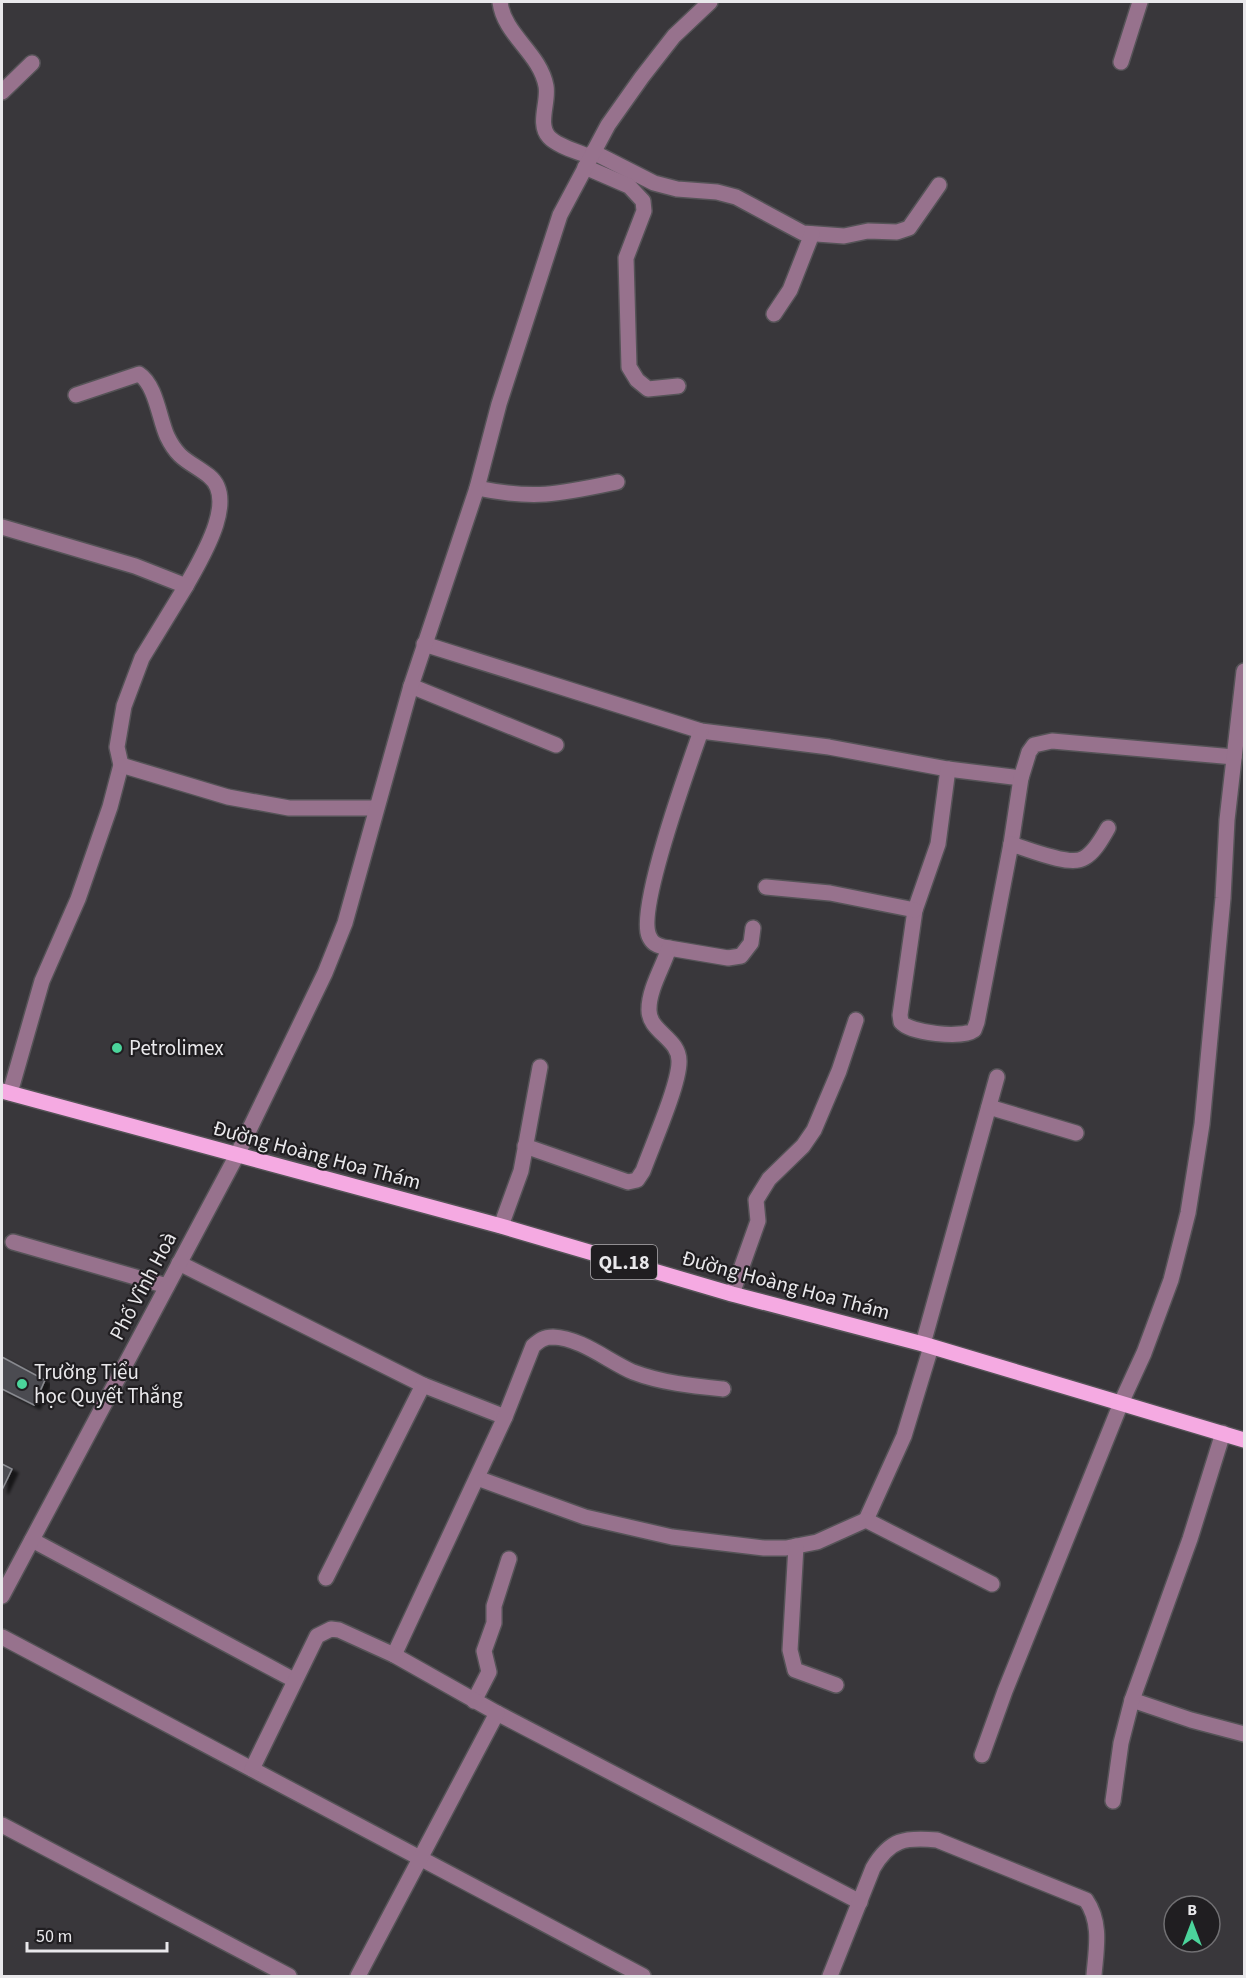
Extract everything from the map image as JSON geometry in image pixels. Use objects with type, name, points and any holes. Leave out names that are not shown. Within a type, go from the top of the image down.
[{"type":"main road","name":"Đường Hoàng Hoa Thám","points":[[6,1092],[501,1226],[732,1294],[927,1346],[1245,1440]]},
{"type":"street","points":[[500,2],[505,22],[526,49],[543,79],[546,88],[544,130],[550,138],[589,159],[629,186],[643,201],[644,211],[626,258],[629,367],[637,380],[648,389],[678,386]]},
{"type":"street","name":"Phố Vĩnh Hoà","points":[[2,1596],[237,1155],[325,973],[345,923],[411,686],[477,488],[499,404],[560,215],[608,125],[674,36],[710,2]]},
{"type":"street","points":[[1121,62],[1140,2]]},
{"type":"street","points":[[2,92],[32,63]]},
{"type":"street","points":[[589,159],[677,189],[717,192],[735,197],[803,233],[812,234],[844,236],[868,231],[897,232],[909,228],[939,185]]},
{"type":"street","points":[[774,314],[790,291],[812,234]]},
{"type":"street","points":[[6,1092],[42,981],[99,843],[121,765],[117,747],[120,726],[133,680],[142,658],[186,586],[220,516],[216,488],[212,478],[183,460],[174,449],[161,422],[149,384],[139,374],[76,395]]},
{"type":"street","points":[[477,488],[509,495],[539,496],[617,482]]},
{"type":"street","points":[[2,527],[126,563],[186,586]]},
{"type":"street","points":[[424,644],[701,731],[840,748],[948,770],[1021,778]]},
{"type":"street","points":[[982,1755],[1121,1402],[1144,1353],[1171,1280],[1188,1213],[1202,1124],[1234,757],[1245,671]]},
{"type":"street","points":[[411,686],[556,745]]},
{"type":"street","points":[[701,731],[663,844],[648,923],[648,935],[654,944],[728,958],[741,956],[751,943],[753,928]]},
{"type":"street","points":[[948,770],[938,844],[915,910],[901,1022],[909,1028],[961,1036],[974,1030],[977,1022],[1011,844],[1021,778],[1029,752],[1034,745],[1042,742],[1234,757]]},
{"type":"street","points":[[121,765],[228,797],[289,808],[376,808]]},
{"type":"street","points":[[1011,844],[1072,862],[1084,858],[1096,846],[1108,828]]},
{"type":"street","points":[[766,887],[830,893],[915,910]]},
{"type":"street","points":[[525,1146],[628,1182],[637,1180],[680,1064],[674,1043],[655,1027],[649,1011],[669,948]]},
{"type":"street","points":[[732,1294],[758,1221],[756,1200],[769,1179],[803,1146],[814,1130],[839,1071],[856,1020]]},
{"type":"street","points":[[501,1226],[521,1171],[540,1067]]},
{"type":"street","points":[[477,1478],[585,1517],[672,1537],[764,1548],[817,1542],[866,1520],[904,1436],[997,1077]]},
{"type":"street","points":[[989,1107],[1076,1133]]},
{"type":"street","points":[[13,1242],[167,1286]]},
{"type":"street","points":[[179,1263],[423,1385],[505,1417]]},
{"type":"street","points":[[394,1655],[505,1417],[533,1346],[541,1339],[567,1340],[634,1372],[678,1384],[723,1389]]},
{"type":"street","points":[[326,1578],[423,1385]]},
{"type":"street","points":[[1113,1801],[1120,1743],[1132,1700],[1190,1539],[1222,1433]]},
{"type":"street","points":[[866,1520],[993,1584]]},
{"type":"street","points":[[32,1540],[294,1680]]},
{"type":"street","points":[[796,1546],[790,1650],[793,1665],[795,1670],[836,1685]]},
{"type":"street","points":[[474,1701],[489,1672],[484,1651],[495,1623],[494,1606],[509,1559]]},
{"type":"street","points":[[252,1770],[317,1636],[331,1629],[394,1655],[474,1701],[860,1902]]},
{"type":"street","points":[[2,1637],[643,1977]]},
{"type":"street","points":[[1132,1700],[1191,1720],[1245,1734]]},
{"type":"street","points":[[358,1977],[497,1713]]},
{"type":"street","points":[[2,1825],[289,1977]]},
{"type":"street","points":[[830,1977],[873,1868],[881,1854],[891,1845],[905,1839],[937,1840],[1086,1900],[1093,1910],[1096,1925],[1094,1975]]},
{"type":"building","name":"Trường Tiểu học Quyết Thắng","points":[[2,1357],[45,1380],[34,1405],[2,1389]]},
{"type":"building","points":[[2,1464],[12,1469],[2,1490]]},
{"type":"place","name":"Petrolimex","points":[[117,1048]]},
{"type":"place","name":"Trường Tiểu học Quyết Thắng","points":[[22,1384]]}]
